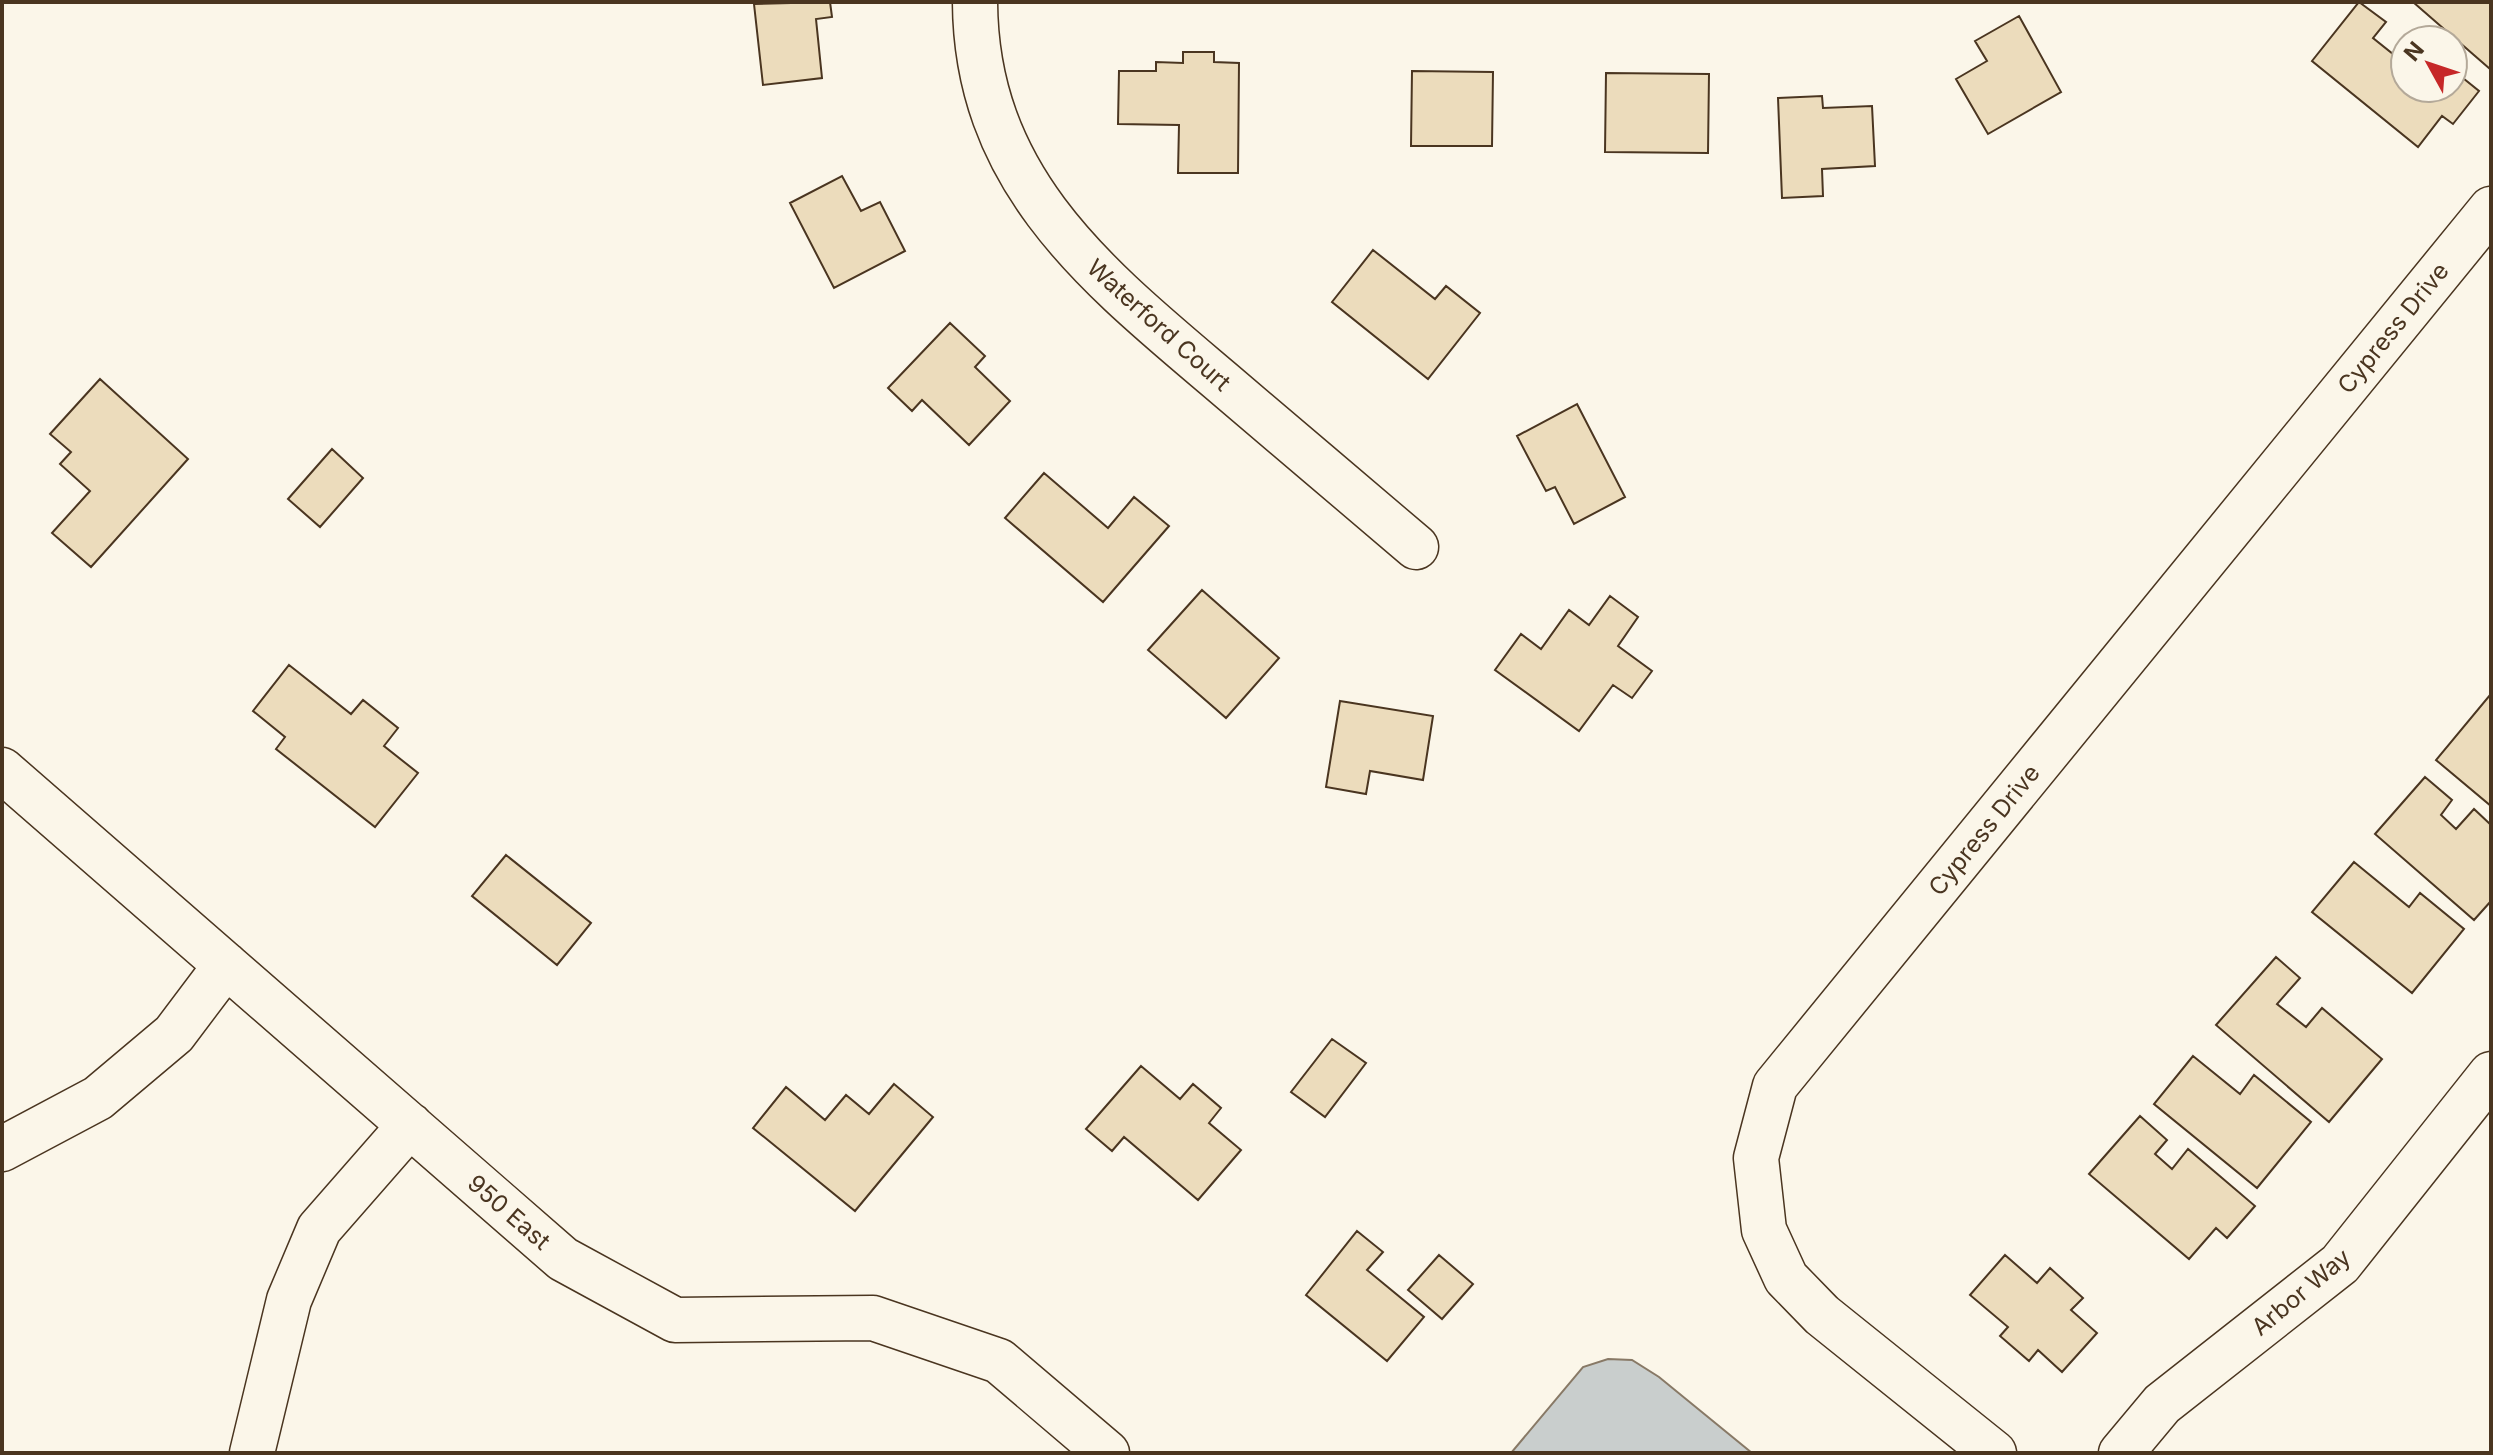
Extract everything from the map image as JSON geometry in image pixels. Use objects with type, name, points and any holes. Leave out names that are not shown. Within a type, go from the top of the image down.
[{"type":"street","name":"Waterford Court","points":[[975,2],[975,38],[988,106],[1021,170],[1058,231],[1109,286],[1416,547]]},
{"type":"street","name":"Cypress Drive","points":[[1994,1453],[1822,1315],[1786,1278],[1764,1230],[1756,1158],[1775,1086],[2491,209]]},
{"type":"street","name":"950 East","points":[[2,770],[563,1259],[675,1320],[873,1318],[999,1361],[1107,1453]]},
{"type":"street","points":[[2,1149],[98,1098],[174,1034],[226,965]]},
{"type":"street","name":"Arbor Way","points":[[2121,1453],[2162,1404],[2340,1264],[2491,1074]]},
{"type":"street","points":[[252,1453],[289,1300],[319,1229],[410,1125]]},
{"type":"shaded area","points":[[1608,1359],[1632,1360],[1659,1377],[1752,1453],[1511,1453],[1583,1367]]},
{"type":"building","points":[[830,2],[832,17],[816,19],[822,78],[763,85],[754,4]]},
{"type":"building","points":[[2359,2],[2386,22],[2373,38],[2389,51],[2389,104],[2469,104],[2453,124],[2442,116],[2418,147],[2312,61]]},
{"type":"building","points":[[2413,2],[2491,2],[2491,69],[2469,51],[2469,24],[2438,24]]},
{"type":"building","points":[[2019,16],[2061,92],[1988,134],[1956,79],[1987,61],[1975,41]]},
{"type":"building","points":[[1183,52],[1214,52],[1214,62],[1239,63],[1238,173],[1178,173],[1179,125],[1118,124],[1119,71],[1156,71],[1156,62],[1183,63]]},
{"type":"building","points":[[1412,71],[1493,72],[1492,146],[1411,146]]},
{"type":"building","points":[[1606,73],[1709,74],[1708,153],[1605,152]]},
{"type":"building","points":[[2469,83],[2479,91],[2469,104]]},
{"type":"building","points":[[1822,96],[1823,108],[1872,106],[1875,166],[1822,169],[1823,196],[1782,198],[1778,98]]},
{"type":"building","points":[[842,176],[861,211],[880,202],[905,251],[834,288],[790,203]]},
{"type":"building","points":[[1373,250],[1435,299],[1446,286],[1480,313],[1428,379],[1332,302]]},
{"type":"building","points":[[950,323],[985,356],[975,367],[1010,401],[969,445],[922,400],[912,411],[888,388]]},
{"type":"building","points":[[100,379],[188,459],[91,567],[52,533],[90,491],[60,464],[71,452],[50,434]]},
{"type":"building","points":[[1577,404],[1625,497],[1574,524],[1555,487],[1546,491],[1517,436]]},
{"type":"building","points":[[332,449],[363,478],[320,527],[288,499]]},
{"type":"building","points":[[1044,473],[1108,528],[1134,497],[1169,526],[1103,602],[1005,518]]},
{"type":"building","points":[[1202,590],[1279,658],[1226,718],[1148,650]]},
{"type":"building","points":[[1610,596],[1638,617],[1618,646],[1652,671],[1632,698],[1613,685],[1579,731],[1495,670],[1521,634],[1541,649],[1569,610],[1589,625]]},
{"type":"building","points":[[289,665],[351,714],[363,700],[398,728],[384,746],[418,773],[375,827],[276,749],[285,737],[253,711]]},
{"type":"building","points":[[2491,695],[2491,806],[2436,760]]},
{"type":"building","points":[[1340,701],[1433,716],[1423,780],[1370,771],[1366,794],[1326,787]]},
{"type":"building","points":[[2425,777],[2452,800],[2441,815],[2456,829],[2474,809],[2491,825],[2491,901],[2474,920],[2375,834]]},
{"type":"building","points":[[506,855],[591,923],[557,965],[472,896]]},
{"type":"building","points":[[2354,862],[2409,907],[2420,893],[2464,929],[2412,993],[2312,912]]},
{"type":"building","points":[[2276,957],[2300,978],[2277,1004],[2306,1027],[2322,1008],[2382,1059],[2329,1122],[2216,1025]]},
{"type":"building","points":[[1332,1039],[1366,1063],[1325,1117],[1291,1092]]},
{"type":"building","points":[[2193,1056],[2240,1094],[2254,1075],[2311,1122],[2257,1188],[2154,1104]]},
{"type":"building","points":[[1141,1066],[1180,1099],[1193,1084],[1221,1108],[1209,1123],[1241,1150],[1198,1200],[1124,1137],[1112,1151],[1086,1129]]},
{"type":"building","points":[[894,1084],[933,1117],[855,1211],[753,1128],[786,1087],[825,1120],[846,1095],[869,1114]]},
{"type":"building","points":[[2140,1116],[2167,1140],[2155,1154],[2172,1169],[2188,1149],[2255,1206],[2227,1238],[2216,1228],[2189,1259],[2089,1174]]},
{"type":"building","points":[[1357,1231],[1383,1252],[1367,1270],[1424,1317],[1387,1361],[1306,1295]]},
{"type":"building","points":[[1439,1255],[1473,1284],[1442,1319],[1408,1290]]},
{"type":"building","points":[[2005,1255],[2037,1283],[2050,1268],[2083,1298],[2071,1310],[2097,1333],[2062,1372],[2038,1350],[2029,1361],[2000,1336],[2008,1327],[1970,1295]]}]
